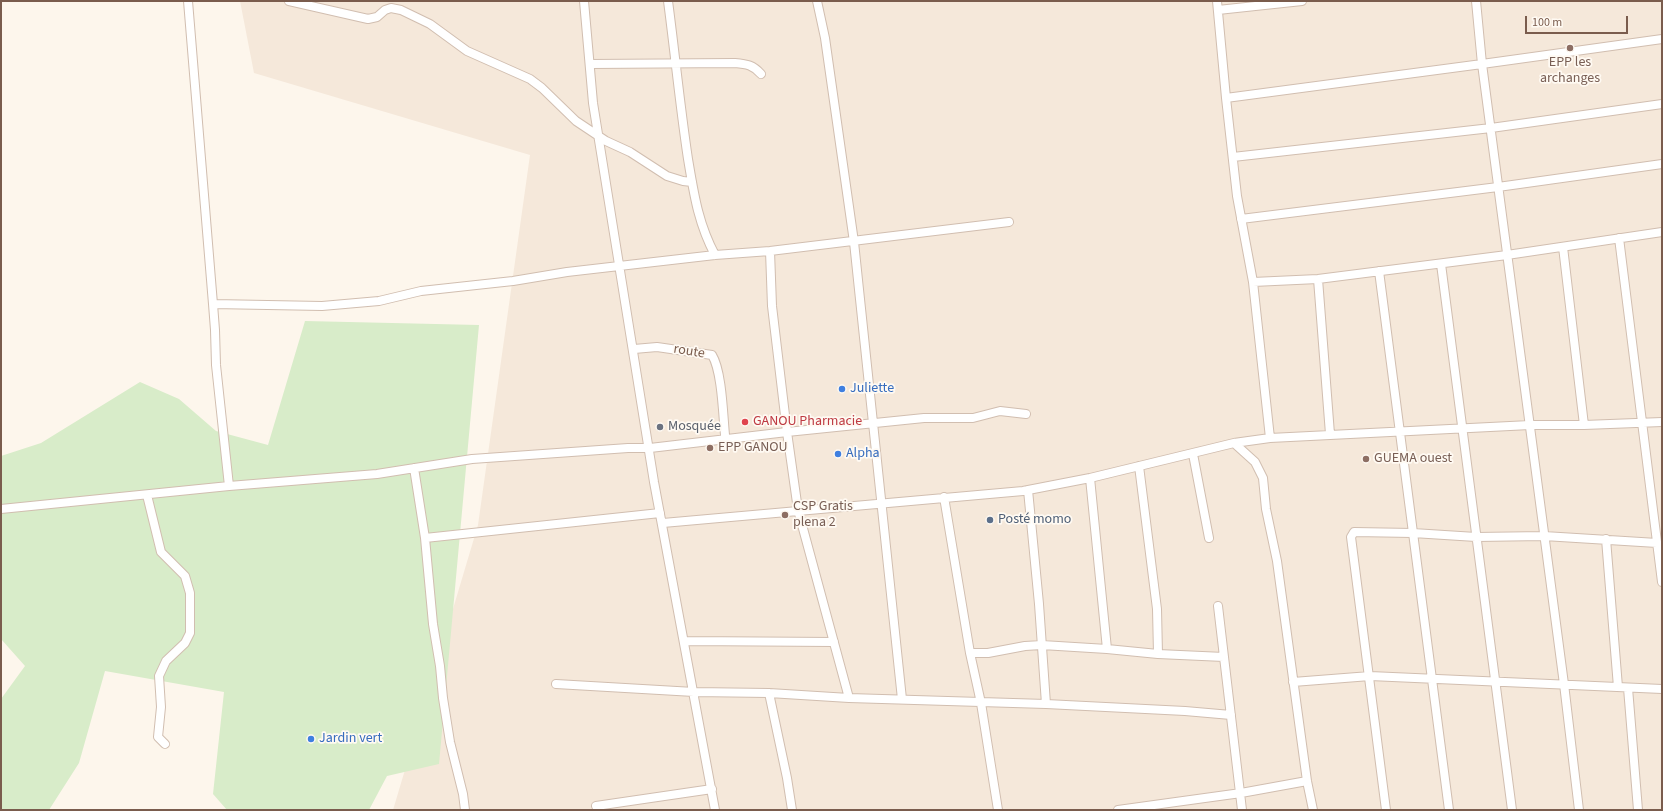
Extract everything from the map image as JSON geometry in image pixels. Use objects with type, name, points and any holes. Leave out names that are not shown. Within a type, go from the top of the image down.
[{"type":"street","points":[[188,1],[213,304],[216,365],[230,486]]},
{"type":"street","points":[[289,1],[368,18],[377,17],[385,10],[391,8],[406,12],[430,24],[467,51],[530,79],[542,88],[576,121],[599,137],[630,152],[667,176],[682,181],[692,182]]},
{"type":"street","points":[[584,1],[599,137],[660,514],[663,523],[685,641],[715,810]]},
{"type":"street","points":[[668,1],[677,65],[680,105],[695,204],[702,227],[715,255]]},
{"type":"street","points":[[817,1],[825,38],[854,242],[902,699]]},
{"type":"street","points":[[1217,1],[1233,157],[1241,219],[1253,282],[1270,438]]},
{"type":"street","points":[[1218,10],[1302,1]]},
{"type":"street","points":[[1476,1],[1490,128],[1564,684],[1579,810]]},
{"type":"street","points":[[1226,98],[1662,39]]},
{"type":"street","points":[[590,64],[677,65],[735,63],[749,64],[756,68],[761,74]]},
{"type":"street","points":[[1233,157],[1490,128],[1662,104]]},
{"type":"street","points":[[1241,219],[1498,187],[1662,164]]},
{"type":"street","points":[[213,304],[300,306],[379,301],[421,291],[488,284],[567,272],[715,255],[854,242],[1009,222]]},
{"type":"street","points":[[1253,282],[1318,279],[1441,264],[1662,232]]},
{"type":"street","points":[[1619,238],[1662,582]]},
{"type":"street","points":[[1563,247],[1584,425]]},
{"type":"street","points":[[770,251],[772,306],[798,510],[849,698]]},
{"type":"street","points":[[1441,264],[1494,681],[1512,810]]},
{"type":"street","points":[[1379,271],[1449,810]]},
{"type":"street","points":[[1318,279],[1330,434]]},
{"type":"street","name":"route","points":[[634,349],[657,347],[712,355],[719,380],[725,435]]},
{"type":"street","points":[[1,509],[230,486],[377,474],[472,459],[628,448],[650,448],[924,418],[973,418],[1000,411],[1026,414]]},
{"type":"street","points":[[663,523],[1028,490],[1090,478],[1234,443],[1270,438],[1330,434],[1462,430],[1530,425],[1584,425],[1662,422]]},
{"type":"street","points":[[1234,443],[1255,462],[1263,478],[1266,509],[1277,561],[1307,781],[1313,810]]},
{"type":"street","points":[[1193,454],[1209,538]]},
{"type":"street","points":[[1139,466],[1157,609],[1158,654]]},
{"type":"street","points":[[414,468],[425,538],[432,624],[440,666],[443,698],[450,742],[464,794],[464,810]]},
{"type":"street","points":[[1090,478],[1107,649]]},
{"type":"street","points":[[1028,490],[1046,704]]},
{"type":"street","points":[[147,495],[161,552],[185,576],[190,592],[190,633],[186,643],[166,661],[159,676],[161,707],[158,737],[165,744]]},
{"type":"street","points":[[944,498],[970,653],[981,703],[998,810]]},
{"type":"street","points":[[425,538],[660,514]]},
{"type":"street","points":[[1386,810],[1351,537],[1354,532],[1413,533],[1476,537],[1544,536],[1657,543]]},
{"type":"street","points":[[1606,539],[1618,687]]},
{"type":"street","points":[[1218,606],[1242,810]]},
{"type":"street","points":[[685,641],[834,642]]},
{"type":"street","points":[[970,653],[988,653],[1025,646],[1042,645],[1158,654],[1224,657]]},
{"type":"street","points":[[1293,682],[1370,676],[1662,689]]},
{"type":"street","points":[[556,684],[694,692],[769,693],[849,698],[1046,704],[1185,711],[1230,715]]},
{"type":"street","points":[[1628,688],[1638,810]]},
{"type":"street","points":[[769,693],[788,778],[792,810]]},
{"type":"street","points":[[1118,810],[1151,808],[1307,781]]},
{"type":"street","points":[[596,806],[712,789]]},
{"type":"shaded area","points":[[240,1],[1662,1],[1662,810],[393,810],[478,525],[530,155],[254,73]]},
{"type":"green space","points":[[305,321],[479,325],[439,764],[387,776],[369,810],[227,810],[213,794],[224,692],[105,671],[79,763],[49,810],[1,810],[1,699],[25,666],[1,639],[1,456],[41,443],[140,382],[179,399],[216,431],[268,445]]},
{"type":"place","name":"EPP les archanges","points":[[1570,48]]},
{"type":"place","name":"Juliette","points":[[842,389]]},
{"type":"place","name":"GANOU Pharmacie","points":[[745,422]]},
{"type":"place","name":"Mosquée","points":[[660,427]]},
{"type":"place","name":"EPP GANOU","points":[[710,448]]},
{"type":"place","name":"Alpha","points":[[838,454]]},
{"type":"place","name":"GUEMA ouest","points":[[1366,459]]},
{"type":"place","name":"CSP Gratis plena 2","points":[[785,515]]},
{"type":"place","name":"Posté momo","points":[[990,520]]},
{"type":"place","name":"Jardin vert","points":[[311,739]]}]
